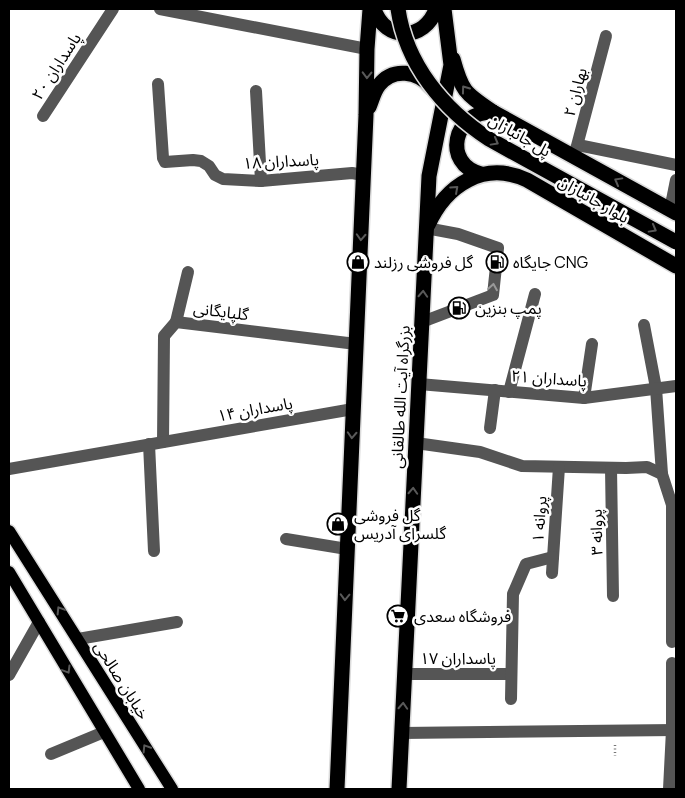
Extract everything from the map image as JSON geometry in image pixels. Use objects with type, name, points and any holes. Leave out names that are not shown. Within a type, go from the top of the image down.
[{"type":"highway","points":[[337,789],[370,9]]},
{"type":"highway","points":[[374,9],[376,15],[386,28],[408,34],[416,32],[429,23],[436,9]]},
{"type":"highway","name":"پل جانبازان","points":[[398,9],[406,40],[417,65],[442,100],[460,118],[489,139],[676,242]]},
{"type":"highway","name":"بزرگراه آیت الله طالقانی","points":[[398,789],[430,167],[451,65],[444,9]]},
{"type":"highway","name":"بلوار جانبازان","points":[[450,46],[463,88],[468,94],[493,112],[576,151],[673,211]]},
{"type":"highway","points":[[366,115],[376,90],[390,76],[409,73],[426,82],[434,92],[436,105],[430,167]]},
{"type":"highway","points":[[481,174],[471,170],[460,159],[456,144],[460,129],[471,117],[485,112],[493,112]]},
{"type":"highway","name":"بلوار جانبازان","points":[[426,228],[437,208],[454,189],[467,180],[481,174],[501,173],[520,178],[676,266]]},
{"type":"main road","name":"خیابان صالحی","points":[[9,530],[172,789]]},
{"type":"main road","points":[[9,572],[139,789]]},
{"type":"street","name":"پاسداران ۲۰","points":[[43,116],[113,9]]},
{"type":"street","points":[[160,9],[180,11],[367,49]]},
{"type":"street","name":"بهاران ۲","points":[[576,151],[606,36]]},
{"type":"street","name":"پاسداران ۱۸","points":[[158,84],[163,158],[165,162],[201,161],[209,166],[215,175],[223,179],[261,181],[352,173],[363,175]]},
{"type":"street","points":[[256,91],[261,181]]},
{"type":"street","points":[[576,151],[676,166]]},
{"type":"street","points":[[673,211],[676,180]]},
{"type":"street","points":[[422,322],[493,295],[498,248],[458,234],[426,228]]},
{"type":"street","points":[[176,322],[188,272]]},
{"type":"street","points":[[509,392],[535,294]]},
{"type":"street","name":"گلپایگانی","points":[[163,442],[164,336],[176,322],[356,344]]},
{"type":"street","points":[[644,325],[656,388],[662,474],[672,505],[674,533],[672,642]]},
{"type":"street","points":[[584,398],[592,344]]},
{"type":"street","name":"پاسداران ۲۱","points":[[419,384],[584,398],[676,386]]},
{"type":"street","points":[[490,428],[495,390]]},
{"type":"street","name":"پاسداران ۱۴","points":[[9,469],[353,409]]},
{"type":"street","points":[[416,443],[480,452],[522,466],[611,468],[647,466],[662,474]]},
{"type":"street","points":[[149,444],[154,551]]},
{"type":"street","name":"پروانه ۱","points":[[552,573],[559,467]]},
{"type":"street","name":"پروانه ۳","points":[[611,468],[613,596]]},
{"type":"street","points":[[286,539],[347,548]]},
{"type":"street","points":[[511,699],[513,594],[526,564],[553,556]]},
{"type":"street","points":[[9,675],[15,653],[39,622]]},
{"type":"street","points":[[78,640],[177,622]]},
{"type":"street","points":[[669,789],[674,730],[672,663]]},
{"type":"street","name":"پاسداران ۱۷","points":[[404,674],[511,674]]},
{"type":"street","points":[[401,733],[674,730]]},
{"type":"street","points":[[51,754],[104,732]]},
{"type":"place","name":"گل فروشی رزلند","points":[[358,262]]},
{"type":"place","name":"جایگاه CNG","points":[[497,262]]},
{"type":"place","name":"پمپ بنزین","points":[[459,308]]},
{"type":"place","name":"گل فروشی گلسرای آدریس","points":[[338,524]]},
{"type":"place","name":"فروشگاه سعدی","points":[[398,616]]}]
